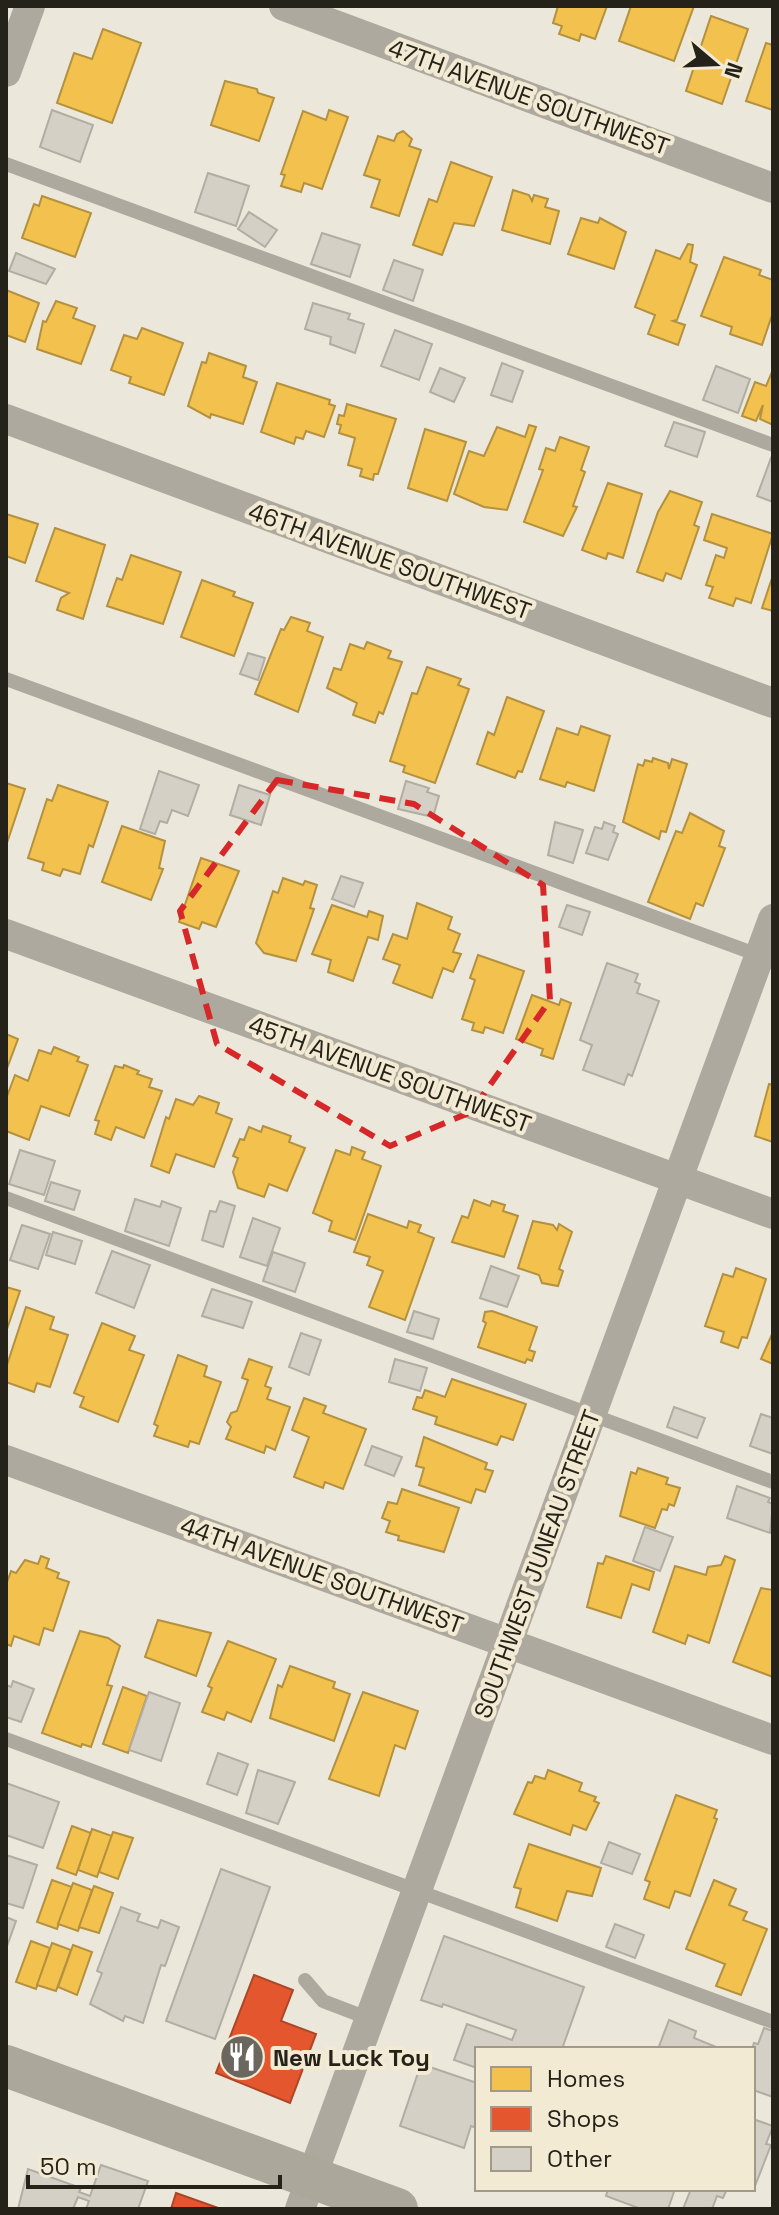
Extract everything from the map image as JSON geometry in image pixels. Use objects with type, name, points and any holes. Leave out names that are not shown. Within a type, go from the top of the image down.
[{"type":"main road","points":[[6,2066],[306,2193],[397,2209]]},
{"type":"street","points":[[6,72],[30,6]]},
{"type":"street","name":"47TH AVENUE SOUTHWEST","points":[[284,6],[773,188]]},
{"type":"street","name":"46TH AVENUE SOUTHWEST","points":[[6,419],[773,703]]},
{"type":"street","name":"SOUTHWEST JUNEAU STREET","points":[[306,2193],[678,1178],[766,958],[773,919]]},
{"type":"street","name":"45TH AVENUE SOUTHWEST","points":[[6,934],[773,1214]]},
{"type":"street","name":"44TH AVENUE SOUTHWEST","points":[[6,1460],[773,1740]]},
{"type":"lane","points":[[6,164],[773,445]]},
{"type":"lane","points":[[6,679],[766,958]]},
{"type":"lane","points":[[6,1198],[773,1482]]},
{"type":"lane","points":[[6,1739],[773,2022]]},
{"type":"lane","points":[[305,1980],[323,2001],[370,2019]]},
{"type":"highlighted area","points":[[277,780],[414,804],[543,885],[550,1000],[471,1112],[390,1146],[217,1044],[180,911]]},
{"type":"building: Homes","points":[[558,6],[607,6],[595,39],[581,34],[579,41],[559,34],[562,26],[553,23]]},
{"type":"building: Homes","points":[[631,6],[694,6],[674,61],[619,41]]},
{"type":"building: Homes","points":[[711,16],[748,29],[722,104],[686,91]]},
{"type":"building: Homes","points":[[103,29],[141,43],[112,123],[57,103],[74,53],[92,59]]},
{"type":"building: Homes","points":[[766,43],[773,45],[773,110],[746,101]]},
{"type":"building: Homes","points":[[225,81],[257,89],[258,93],[274,98],[259,141],[211,125]]},
{"type":"building: Homes","points":[[329,110],[348,117],[322,189],[304,183],[301,192],[281,186],[285,175],[281,174],[303,111],[326,120]]},
{"type":"building: Homes","points":[[403,131],[412,139],[409,146],[421,150],[399,216],[371,207],[380,180],[364,175],[378,136],[394,141],[397,134]]},
{"type":"building: Homes","points":[[451,162],[492,177],[474,226],[454,223],[442,255],[413,245],[429,199],[437,202]]},
{"type":"building: Homes","points":[[513,190],[529,195],[532,201],[534,195],[548,199],[545,207],[559,211],[550,244],[502,230]]},
{"type":"building: Homes","points":[[42,196],[91,213],[75,257],[22,238],[34,204],[39,206]]},
{"type":"building: Homes","points":[[581,218],[598,223],[600,218],[626,232],[614,269],[568,254]]},
{"type":"building: Homes","points":[[688,244],[693,245],[690,262],[697,265],[677,320],[673,321],[685,325],[678,345],[648,334],[655,315],[635,307],[656,250],[680,259]]},
{"type":"building: Homes","points":[[724,257],[761,270],[759,275],[773,280],[773,312],[762,345],[730,334],[732,327],[701,316]]},
{"type":"building: Homes","points":[[6,290],[39,303],[25,342],[6,335]]},
{"type":"building: Homes","points":[[56,301],[77,308],[73,318],[95,326],[81,364],[37,349],[43,321],[46,322]]},
{"type":"building: Homes","points":[[142,328],[183,343],[164,395],[129,383],[131,377],[111,370],[124,335],[137,339]]},
{"type":"building: Homes","points":[[209,353],[246,366],[243,377],[257,382],[243,424],[211,414],[210,418],[188,406],[202,362],[206,363]]},
{"type":"building: Homes","points":[[772,372],[773,425],[760,419],[763,405],[756,421],[742,416],[755,382],[766,386]]},
{"type":"building: Homes","points":[[277,383],[330,400],[329,404],[335,406],[324,437],[306,431],[303,439],[296,437],[294,444],[261,432]]},
{"type":"building: Homes","points":[[347,404],[396,419],[378,474],[374,474],[373,480],[360,476],[362,469],[348,465],[355,438],[339,433],[341,425],[337,424],[339,415],[344,416]]},
{"type":"building: Homes","points":[[529,425],[536,427],[507,510],[484,507],[454,494],[469,451],[484,456],[497,427],[525,437]]},
{"type":"building: Homes","points":[[425,429],[466,442],[447,501],[408,488]]},
{"type":"building: Homes","points":[[560,437],[589,447],[581,470],[585,472],[573,506],[577,507],[563,536],[524,522],[543,470],[539,469],[546,448],[555,451]]},
{"type":"building: Homes","points":[[608,483],[642,494],[623,558],[608,553],[606,559],[582,550]]},
{"type":"building: Homes","points":[[670,491],[702,502],[694,525],[699,527],[681,579],[666,573],[663,581],[637,572],[658,512]]},
{"type":"building: Homes","points":[[6,514],[38,524],[25,563],[6,556]]},
{"type":"building: Homes","points":[[712,514],[773,534],[751,603],[736,598],[733,606],[709,598],[713,587],[706,585],[716,555],[724,558],[727,548],[704,540]]},
{"type":"building: Homes","points":[[55,528],[105,545],[83,619],[57,610],[61,598],[69,593],[36,581]]},
{"type":"building: Homes","points":[[131,555],[181,572],[163,624],[107,606],[117,578],[122,580]]},
{"type":"building: Homes","points":[[773,575],[773,611],[762,608]]},
{"type":"building: Homes","points":[[202,580],[235,592],[233,596],[253,603],[234,656],[181,637]]},
{"type":"building: Homes","points":[[291,617],[310,623],[307,631],[323,637],[298,712],[255,694],[281,629],[284,630]]},
{"type":"building: Homes","points":[[367,642],[391,651],[388,658],[402,662],[383,714],[379,712],[375,723],[353,715],[357,703],[327,688],[334,668],[341,670],[350,644],[364,649]]},
{"type":"building: Homes","points":[[427,667],[461,679],[458,685],[469,689],[435,783],[403,772],[405,766],[390,761],[412,693],[417,694]]},
{"type":"building: Homes","points":[[507,697],[544,711],[522,772],[518,771],[515,778],[477,764],[488,732],[494,735]]},
{"type":"building: Homes","points":[[581,726],[610,736],[594,791],[567,782],[565,787],[540,779],[557,728],[578,735]]},
{"type":"building: Homes","points":[[653,758],[668,763],[669,769],[672,759],[687,764],[666,832],[661,831],[659,839],[623,822],[638,764],[643,766],[645,760],[652,762]]},
{"type":"building: Homes","points":[[6,783],[25,789],[6,846]]},
{"type":"building: Homes","points":[[58,785],[108,802],[80,874],[63,869],[60,876],[42,870],[44,863],[28,858],[47,799],[52,801]]},
{"type":"building: Homes","points":[[690,813],[724,831],[719,846],[725,848],[703,906],[696,903],[690,919],[648,902],[676,831],[682,833]]},
{"type":"building: Homes","points":[[122,826],[165,841],[159,868],[163,869],[151,900],[102,882]]},
{"type":"building: Homes","points":[[201,858],[239,871],[216,927],[202,922],[199,929],[179,922]]},
{"type":"building: Homes","points":[[283,878],[303,885],[305,881],[317,885],[310,908],[314,909],[296,961],[264,953],[256,943],[273,891],[278,893]]},
{"type":"building: Homes","points":[[417,903],[452,917],[448,929],[460,934],[453,952],[461,954],[453,972],[443,968],[432,998],[393,983],[400,965],[383,959],[393,934],[407,939]]},
{"type":"building: Homes","points":[[332,905],[367,917],[369,911],[383,916],[378,940],[368,937],[353,981],[328,972],[331,960],[312,954]]},
{"type":"building: Homes","points":[[478,955],[524,971],[503,1033],[485,1027],[483,1033],[472,1030],[474,1023],[462,1019],[475,980],[470,978]]},
{"type":"building: Homes","points":[[532,995],[559,1005],[561,999],[571,1003],[553,1059],[541,1055],[543,1049],[516,1039]]},
{"type":"building: Homes","points":[[6,1034],[18,1039],[6,1071]]},
{"type":"building: Homes","points":[[54,1047],[79,1057],[77,1061],[88,1065],[69,1116],[41,1106],[29,1140],[6,1131],[6,1099],[15,1075],[28,1081],[39,1050],[51,1054]]},
{"type":"building: Homes","points":[[124,1065],[152,1079],[149,1087],[162,1091],[144,1138],[116,1127],[111,1140],[95,1134],[99,1121],[95,1120],[115,1066],[123,1068]]},
{"type":"building: Homes","points":[[769,1084],[773,1085],[773,1142],[755,1136]]},
{"type":"building: Homes","points":[[199,1096],[219,1103],[216,1113],[232,1119],[214,1167],[176,1154],[169,1173],[151,1166],[166,1117],[169,1119],[176,1099],[193,1105]]},
{"type":"building: Homes","points":[[263,1126],[291,1136],[289,1142],[305,1148],[287,1191],[269,1184],[264,1197],[238,1188],[233,1172],[238,1158],[233,1156],[240,1139],[244,1140],[249,1127],[261,1132]]},
{"type":"building: Homes","points":[[352,1147],[365,1152],[362,1159],[381,1166],[355,1240],[329,1231],[332,1221],[313,1213],[336,1150],[350,1155]]},
{"type":"building: Homes","points":[[474,1200],[490,1206],[492,1201],[505,1205],[503,1211],[518,1216],[504,1257],[452,1242],[462,1216],[468,1218]]},
{"type":"building: Homes","points":[[368,1214],[407,1228],[409,1221],[421,1225],[418,1232],[434,1238],[405,1320],[369,1307],[383,1271],[367,1265],[370,1257],[354,1252]]},
{"type":"building: Homes","points":[[533,1221],[553,1225],[557,1230],[559,1224],[572,1232],[559,1269],[563,1271],[558,1286],[542,1283],[539,1275],[518,1268]]},
{"type":"building: Homes","points":[[736,1268],[766,1279],[747,1338],[742,1337],[738,1348],[721,1342],[724,1332],[705,1326],[723,1274],[733,1277]]},
{"type":"building: Homes","points":[[6,1287],[20,1291],[6,1332]]},
{"type":"building: Homes","points":[[26,1307],[54,1317],[50,1329],[68,1335],[50,1387],[37,1383],[34,1392],[6,1382],[6,1368]]},
{"type":"building: Homes","points":[[492,1311],[537,1327],[529,1350],[535,1352],[532,1361],[527,1359],[525,1363],[478,1347],[486,1323],[483,1321],[485,1312]]},
{"type":"building: Homes","points":[[102,1323],[135,1336],[129,1350],[144,1355],[118,1422],[80,1407],[84,1397],[74,1393]]},
{"type":"building: Homes","points":[[773,1332],[773,1364],[761,1359]]},
{"type":"building: Homes","points":[[178,1355],[207,1366],[204,1376],[221,1382],[199,1444],[190,1441],[188,1447],[154,1436],[158,1426],[154,1424]]},
{"type":"building: Homes","points":[[249,1359],[272,1367],[265,1386],[271,1388],[267,1399],[290,1407],[275,1450],[266,1446],[264,1453],[226,1439],[231,1427],[227,1422],[231,1413],[237,1411],[248,1380],[242,1378]]},
{"type":"building: Homes","points":[[452,1379],[526,1404],[513,1440],[501,1436],[497,1445],[435,1424],[437,1417],[413,1409],[417,1397],[422,1398],[425,1390],[445,1397]]},
{"type":"building: Homes","points":[[304,1398],[326,1406],[323,1413],[366,1429],[343,1489],[325,1482],[323,1488],[294,1477],[309,1437],[292,1430]]},
{"type":"building: Homes","points":[[424,1437],[487,1463],[485,1469],[493,1471],[485,1492],[476,1489],[471,1503],[419,1485],[424,1468],[416,1466]]},
{"type":"building: Homes","points":[[638,1468],[668,1478],[666,1484],[680,1488],[674,1506],[669,1504],[667,1510],[662,1509],[655,1528],[620,1516],[631,1472],[636,1474]]},
{"type":"building: Homes","points":[[402,1489],[459,1508],[444,1552],[398,1540],[399,1536],[386,1532],[390,1521],[382,1518],[388,1502],[397,1504]]},
{"type":"building: Homes","points":[[41,1556],[49,1559],[46,1568],[59,1573],[57,1578],[69,1582],[53,1631],[44,1628],[39,1645],[14,1636],[11,1646],[6,1644],[6,1585],[11,1571],[16,1573],[25,1560],[38,1564]]},
{"type":"building: Homes","points":[[606,1556],[654,1572],[649,1590],[632,1584],[621,1618],[587,1607],[598,1563],[603,1564]]},
{"type":"building: Homes","points":[[725,1556],[735,1560],[709,1643],[688,1635],[685,1644],[653,1632],[675,1566],[706,1575],[708,1567],[721,1565]]},
{"type":"building: Homes","points":[[761,1588],[773,1590],[773,1677],[733,1662]]},
{"type":"building: Homes","points":[[158,1620],[211,1633],[196,1676],[145,1657]]},
{"type":"building: Homes","points":[[80,1631],[108,1638],[120,1646],[107,1685],[112,1686],[91,1747],[82,1744],[81,1747],[42,1733]]},
{"type":"building: Homes","points":[[228,1641],[276,1659],[251,1722],[227,1712],[224,1720],[202,1712],[212,1688],[208,1686]]},
{"type":"building: Homes","points":[[290,1666],[335,1682],[333,1688],[350,1694],[334,1741],[270,1718],[278,1685],[282,1687]]},
{"type":"building: Homes","points":[[123,1687],[147,1696],[128,1753],[103,1744]]},
{"type":"building: Homes","points":[[363,1692],[418,1711],[405,1749],[395,1745],[379,1796],[329,1779]]},
{"type":"building: Homes","points":[[548,1770],[582,1783],[579,1791],[596,1797],[594,1801],[599,1803],[586,1830],[573,1825],[570,1835],[514,1814],[528,1782],[532,1783],[535,1776],[545,1779]]},
{"type":"building: Homes","points":[[676,1795],[717,1810],[714,1818],[717,1819],[690,1896],[675,1891],[669,1908],[644,1899],[650,1882],[645,1880]]},
{"type":"building: Homes","points":[[72,1826],[91,1833],[76,1875],[57,1868]]},
{"type":"building: Homes","points":[[92,1829],[112,1836],[97,1877],[78,1870]]},
{"type":"building: Homes","points":[[113,1832],[133,1838],[118,1879],[99,1872]]},
{"type":"building: Homes","points":[[529,1844],[601,1868],[592,1896],[567,1891],[557,1921],[516,1907],[521,1889],[514,1887]]},
{"type":"building: Homes","points":[[52,1880],[72,1887],[57,1929],[37,1922]]},
{"type":"building: Homes","points":[[714,1880],[736,1889],[729,1905],[747,1912],[743,1920],[767,1929],[741,1995],[716,1986],[725,1964],[686,1949]]},
{"type":"building: Homes","points":[[73,1883],[92,1890],[78,1931],[58,1924]]},
{"type":"building: Homes","points":[[94,1886],[113,1893],[99,1933],[79,1927]]},
{"type":"building: Homes","points":[[31,1941],[50,1948],[36,1989],[16,1982]]},
{"type":"building: Homes","points":[[52,1943],[71,1950],[56,1991],[37,1985]]},
{"type":"building: Homes","points":[[73,1945],[92,1952],[77,1995],[58,1987]]},
{"type":"building: Shops","points":[[254,1975],[293,1990],[281,2021],[316,2034],[290,2103],[216,2073]]},
{"type":"building: Shops","points":[[176,2193],[221,2209],[171,2209]]},
{"type":"building: Other","points":[[52,110],[93,125],[80,162],[40,147]]},
{"type":"building: Other","points":[[208,173],[249,186],[236,226],[195,212]]},
{"type":"building: Other","points":[[249,212],[277,230],[265,247],[238,229]]},
{"type":"building: Other","points":[[322,233],[360,245],[350,277],[311,264]]},
{"type":"building: Other","points":[[16,253],[55,269],[46,284],[9,271]]},
{"type":"building: Other","points":[[394,260],[423,270],[413,301],[383,290]]},
{"type":"building: Other","points":[[313,303],[350,314],[348,319],[364,324],[355,353],[330,344],[331,337],[305,329]]},
{"type":"building: Other","points":[[395,330],[432,344],[419,380],[381,366]]},
{"type":"building: Other","points":[[502,363],[523,371],[512,402],[491,395]]},
{"type":"building: Other","points":[[716,366],[750,379],[738,413],[703,400]]},
{"type":"building: Other","points":[[440,368],[465,378],[454,402],[430,392]]},
{"type":"building: Other","points":[[674,422],[705,432],[697,457],[665,446]]},
{"type":"building: Other","points":[[773,459],[773,502],[757,496]]},
{"type":"building: Other","points":[[248,653],[265,658],[258,680],[240,674]]},
{"type":"building: Other","points":[[159,771],[199,785],[188,816],[172,810],[167,823],[160,821],[155,834],[140,829]]},
{"type":"building: Other","points":[[406,781],[429,788],[427,792],[439,796],[433,817],[398,809]]},
{"type":"building: Other","points":[[239,785],[270,795],[261,825],[230,815]]},
{"type":"building: Other","points":[[555,822],[583,830],[573,863],[548,855]]},
{"type":"building: Other","points":[[604,822],[615,826],[613,832],[618,834],[608,860],[586,853],[595,827],[602,829]]},
{"type":"building: Other","points":[[341,876],[363,883],[354,907],[332,899]]},
{"type":"building: Other","points":[[567,905],[590,912],[582,935],[559,927]]},
{"type":"building: Other","points":[[607,963],[638,974],[635,982],[640,984],[637,993],[659,1001],[632,1076],[628,1074],[624,1085],[583,1070],[592,1045],[580,1040]]},
{"type":"building: Other","points":[[20,1150],[55,1161],[44,1195],[9,1184]]},
{"type":"building: Other","points":[[51,1182],[80,1191],[74,1210],[45,1201]]},
{"type":"building: Other","points":[[135,1199],[160,1207],[162,1201],[181,1208],[169,1246],[125,1231]]},
{"type":"building: Other","points":[[220,1201],[235,1206],[223,1247],[202,1240],[210,1211],[216,1212]]},
{"type":"building: Other","points":[[253,1218],[280,1228],[267,1266],[240,1257]]},
{"type":"building: Other","points":[[22,1225],[50,1234],[38,1269],[10,1260]]},
{"type":"building: Other","points":[[53,1232],[82,1241],[75,1264],[46,1255]]},
{"type":"building: Other","points":[[112,1251],[150,1265],[134,1308],[96,1293]]},
{"type":"building: Other","points":[[273,1252],[305,1263],[295,1292],[263,1281]]},
{"type":"building: Other","points":[[491,1266],[519,1276],[507,1307],[480,1298]]},
{"type":"building: Other","points":[[212,1289],[252,1302],[243,1328],[202,1316]]},
{"type":"building: Other","points":[[414,1311],[439,1319],[433,1339],[407,1332]]},
{"type":"building: Other","points":[[301,1333],[321,1340],[309,1375],[289,1367]]},
{"type":"building: Other","points":[[395,1359],[427,1368],[420,1391],[389,1382]]},
{"type":"building: Other","points":[[674,1407],[705,1418],[697,1438],[667,1427]]},
{"type":"building: Other","points":[[761,1414],[773,1418],[773,1454],[750,1446]]},
{"type":"building: Other","points":[[372,1446],[402,1457],[394,1476],[365,1465]]},
{"type":"building: Other","points":[[737,1486],[770,1498],[768,1502],[773,1504],[770,1533],[727,1518]]},
{"type":"building: Other","points":[[645,1527],[673,1537],[660,1571],[633,1561]]},
{"type":"building: Other","points":[[13,1681],[34,1689],[21,1722],[6,1717],[6,1685],[11,1687]]},
{"type":"building: Other","points":[[149,1692],[180,1703],[161,1761],[129,1750]]},
{"type":"building: Other","points":[[218,1753],[248,1764],[237,1795],[207,1784]]},
{"type":"building: Other","points":[[258,1770],[295,1782],[278,1824],[246,1813]]},
{"type":"building: Other","points":[[6,1783],[59,1802],[43,1848],[6,1835]]},
{"type":"building: Other","points":[[609,1842],[640,1854],[632,1874],[601,1863]]},
{"type":"building: Other","points":[[6,1855],[37,1865],[23,1908],[6,1903]]},
{"type":"building: Other","points":[[221,1869],[270,1887],[215,2039],[166,2021]]},
{"type":"building: Other","points":[[121,1907],[140,1914],[137,1921],[158,1928],[161,1920],[179,1927],[165,1966],[161,1965],[143,2023],[125,2016],[123,2021],[90,2004],[102,1973],[97,1971]]},
{"type":"building: Other","points":[[6,1917],[16,1921],[6,1949]]},
{"type":"building: Other","points":[[615,1924],[644,1935],[635,1958],[606,1947]]},
{"type":"building: Other","points":[[444,1936],[584,1987],[563,2047],[475,2047],[475,2067],[454,2060],[467,2024],[512,2040],[516,2030],[443,2004],[442,2007],[421,2000]]},
{"type":"building: Other","points":[[669,2020],[696,2031],[694,2038],[716,2047],[659,2047]]},
{"type":"building: Other","points":[[764,2028],[773,2031],[773,2097],[755,2091],[753,2047],[754,2043],[758,2044]]},
{"type":"building: Other","points":[[421,2064],[475,2082],[475,2127],[471,2126],[464,2148],[400,2126]]},
{"type":"building: Other","points":[[755,2120],[773,2126],[766,2144],[771,2145],[755,2186]]},
{"type":"building: Other","points":[[101,2165],[148,2181],[138,2209],[86,2209],[89,2201],[78,2197],[73,2209],[18,2209],[28,2169],[81,2188],[79,2192],[90,2196]]},
{"type":"building: Other","points":[[607,2191],[674,2191],[668,2209],[641,2209],[606,2196]]},
{"type":"building: Other","points":[[690,2191],[726,2191],[723,2198],[717,2196],[712,2209],[683,2209]]},
{"type":"place","name":"New Luck Toy","points":[[242,2057]]}]
